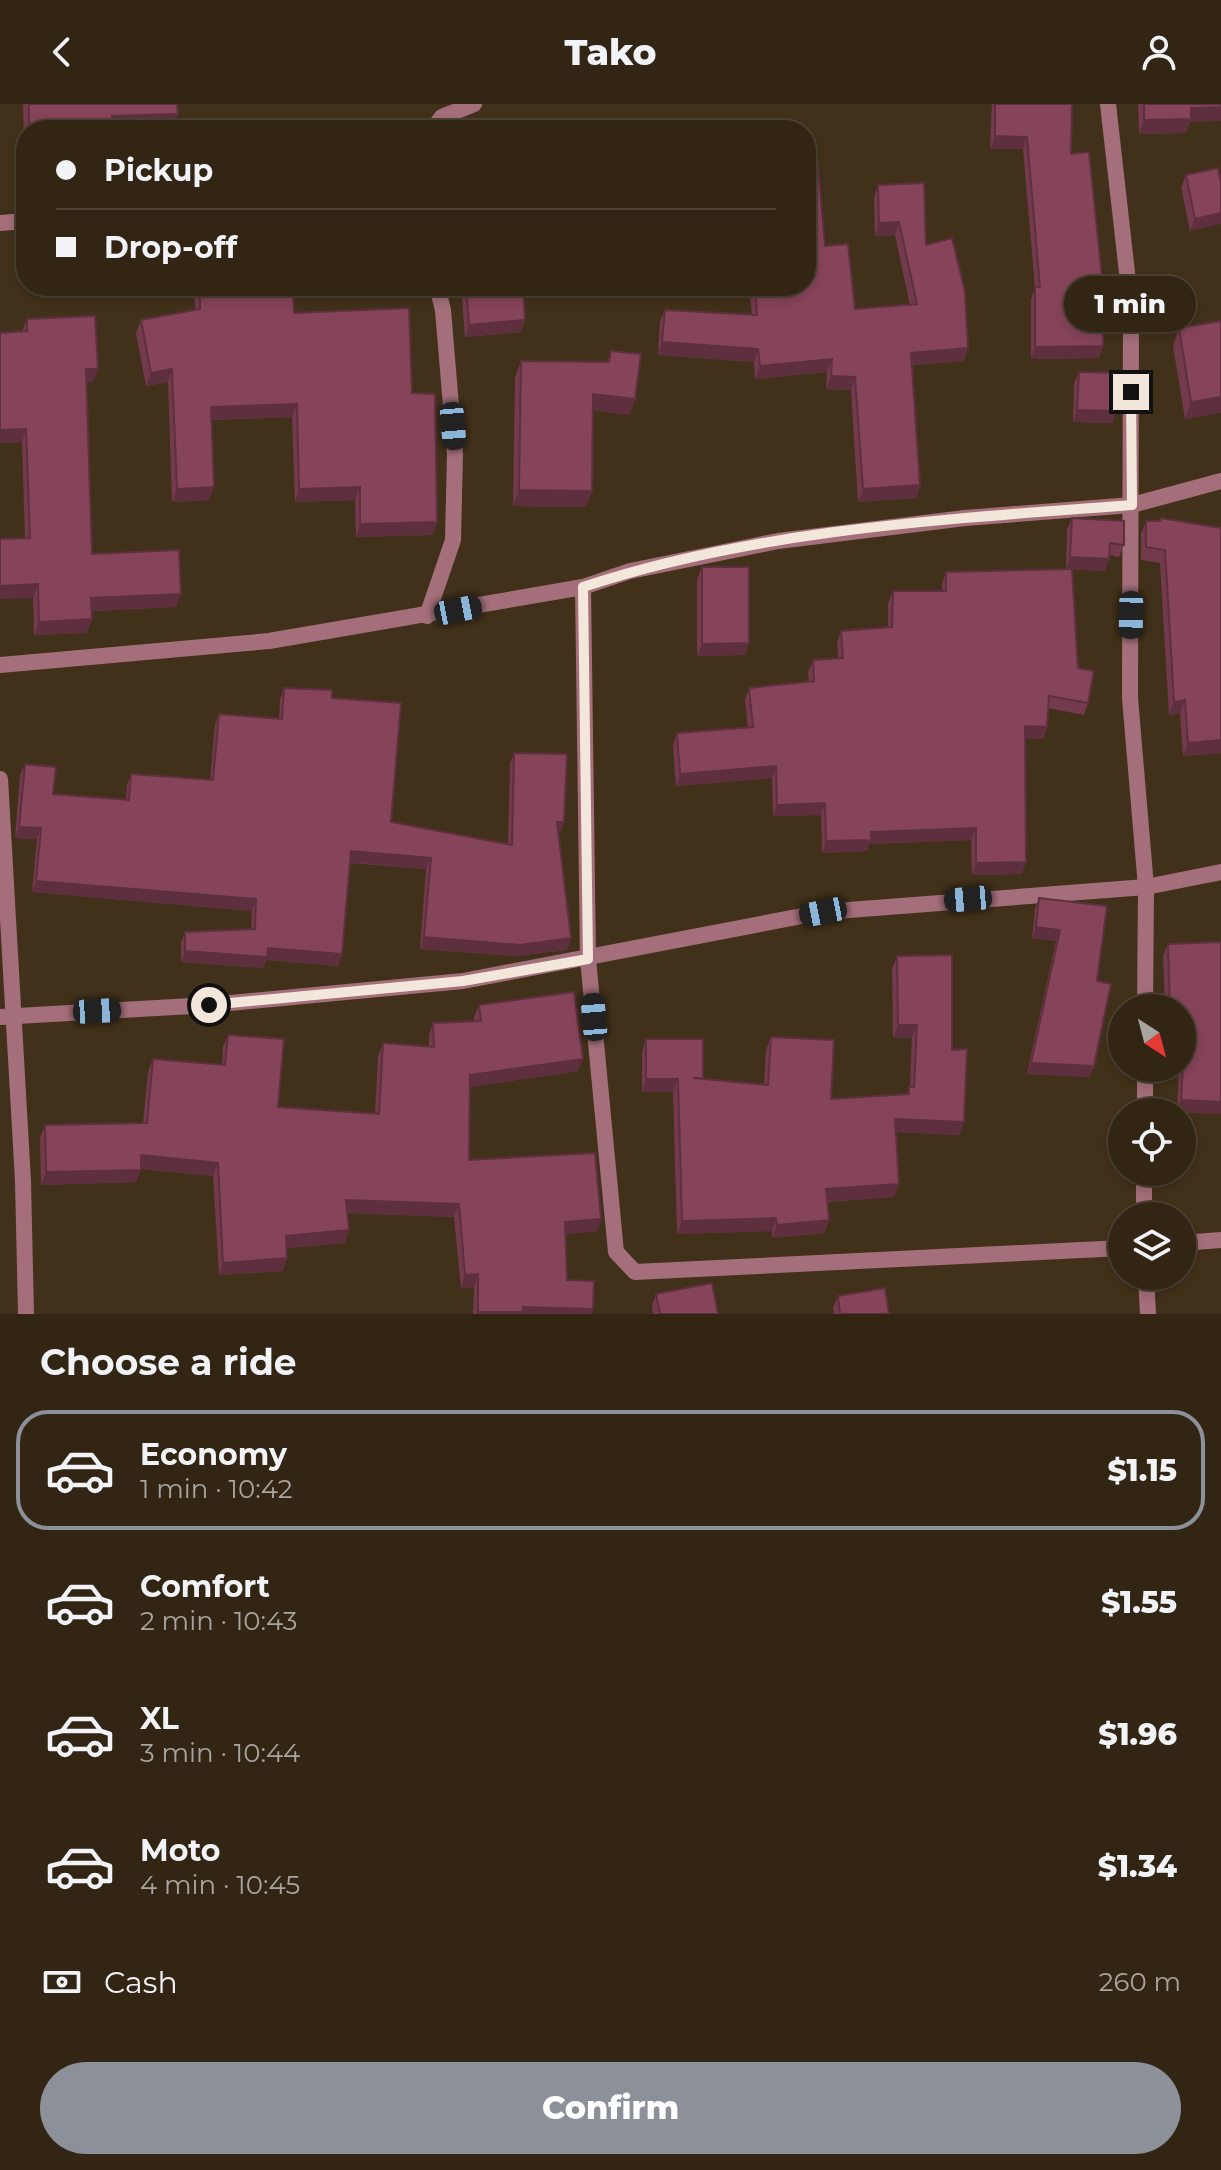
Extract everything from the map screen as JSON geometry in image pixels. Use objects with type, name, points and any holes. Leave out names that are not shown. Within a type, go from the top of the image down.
[{"type":"street","points":[[440,120],[474,104]]},
{"type":"street","points":[[1108,104],[1131,308],[1130,698],[1146,887],[1145,994]]},
{"type":"street","points":[[427,616],[453,540],[455,454],[440,296]]},
{"type":"street","points":[[0,665],[269,641],[583,587],[630,571],[778,541],[965,518],[1132,505],[1221,481]]},
{"type":"street","points":[[583,587],[588,959],[616,1252],[635,1272],[1108,1249]]},
{"type":"street","points":[[0,779],[7,1016],[26,1314]]},
{"type":"street","points":[[7,1016],[209,1005],[447,983],[588,959],[823,912],[1146,887],[1221,872]]},
{"type":"street","points":[[1196,1242],[1221,1240]]},
{"type":"street","points":[[1147,1290],[1148,1314]]},
{"type":"building","points":[[29,104],[177,104],[178,114],[112,116],[112,120],[29,120]]},
{"type":"building","points":[[995,104],[1072,104],[1071,154],[1089,152],[1103,287],[1103,346],[1035,347],[1035,287],[1040,287],[1027,137],[995,136]]},
{"type":"building","points":[[1144,104],[1221,104],[1221,107],[1191,108],[1191,119],[1144,120]]},
{"type":"building","points":[[816,163],[825,246],[848,244],[855,309],[917,304],[899,222],[879,223],[878,185],[924,183],[926,245],[952,238],[965,292],[968,348],[911,353],[920,485],[863,489],[855,377],[831,376],[832,359],[760,366],[758,349],[662,342],[665,310],[757,315],[756,296],[816,296]]},
{"type":"building","points":[[1218,168],[1221,213],[1195,219],[1186,175]]},
{"type":"building","points":[[200,296],[293,296],[294,313],[409,308],[412,393],[435,394],[437,522],[360,524],[360,487],[299,489],[297,404],[211,407],[214,487],[177,489],[172,369],[151,373],[141,320],[200,309]]},
{"type":"building","points":[[467,296],[524,296],[525,320],[469,325]]},
{"type":"building","points":[[95,316],[98,369],[86,369],[92,554],[179,550],[181,594],[91,598],[92,619],[39,622],[38,584],[0,586],[0,539],[30,538],[26,429],[0,430],[0,333],[27,331],[27,319]]},
{"type":"building","points":[[1221,321],[1221,397],[1191,402],[1179,328]]},
{"type":"building","points":[[611,351],[641,354],[635,399],[593,394],[592,491],[519,490],[521,361],[609,362]]},
{"type":"building","points":[[1079,372],[1118,373],[1116,411],[1077,410]]},
{"type":"building","points":[[1072,518],[1124,521],[1124,545],[1110,543],[1109,559],[1070,557]]},
{"type":"building","points":[[1161,518],[1221,528],[1221,740],[1188,743],[1185,700],[1174,702],[1165,550],[1146,547],[1146,521],[1160,521]]},
{"type":"building","points":[[702,567],[749,567],[749,643],[702,644]]},
{"type":"building","points":[[1072,569],[1078,668],[1094,671],[1088,703],[1049,696],[1047,727],[1025,726],[1026,862],[976,863],[976,828],[871,832],[871,840],[826,841],[825,803],[777,805],[776,766],[680,774],[677,733],[753,727],[749,688],[814,681],[813,660],[843,658],[841,631],[892,627],[893,591],[946,591],[946,572]]},
{"type":"building","points":[[284,688],[332,690],[332,698],[401,703],[391,822],[512,845],[514,753],[567,754],[564,822],[557,822],[571,938],[520,945],[424,937],[431,858],[351,851],[342,954],[268,948],[267,957],[185,951],[185,932],[255,929],[256,899],[36,881],[41,828],[19,827],[25,764],[56,767],[53,794],[129,800],[131,774],[213,780],[219,714],[282,719]]},
{"type":"building","points":[[1039,898],[1107,906],[1097,981],[1111,984],[1094,1066],[1031,1063],[1060,930],[1036,927]]},
{"type":"building","points":[[1221,942],[1221,1102],[1181,1098],[1182,1082],[1196,1082],[1196,994],[1170,994],[1168,944]]},
{"type":"building","points":[[952,955],[952,1050],[967,1049],[964,1122],[895,1119],[899,1184],[826,1189],[829,1220],[777,1225],[776,1218],[682,1221],[678,1079],[646,1079],[646,1039],[703,1039],[703,1078],[693,1078],[768,1085],[771,1037],[834,1040],[831,1099],[909,1094],[909,1087],[914,1087],[917,1025],[898,1025],[897,956]]},
{"type":"building","points":[[574,992],[583,1059],[470,1075],[469,1160],[595,1153],[601,1219],[565,1222],[567,1280],[594,1281],[593,1309],[523,1307],[523,1312],[478,1312],[478,1274],[465,1275],[459,1204],[346,1200],[349,1230],[286,1236],[287,1258],[223,1263],[218,1163],[141,1155],[141,1170],[46,1172],[45,1125],[147,1123],[153,1059],[225,1065],[228,1035],[284,1039],[278,1107],[379,1114],[383,1043],[434,1047],[433,1023],[481,1021],[479,1005]]},
{"type":"building","points":[[712,1283],[718,1314],[660,1314],[656,1294]]},
{"type":"building","points":[[885,1288],[889,1314],[840,1314],[838,1296]]},
{"type":"route","points":[[209,1005],[463,981],[588,959],[583,587],[630,571],[778,541],[965,518],[1132,505],[1131,392]]}]
